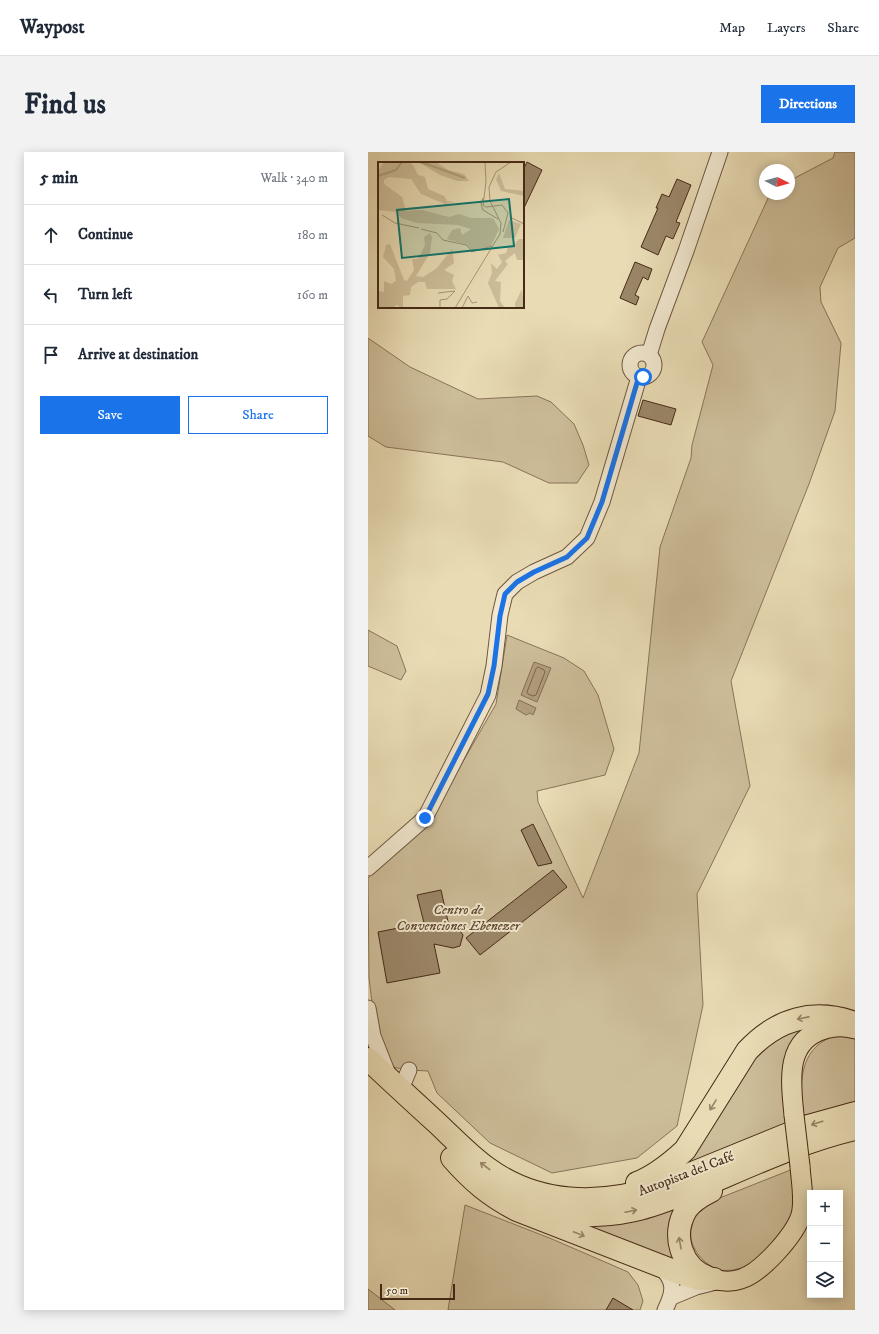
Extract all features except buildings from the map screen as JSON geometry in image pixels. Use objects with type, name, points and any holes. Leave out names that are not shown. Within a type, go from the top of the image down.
[{"type":"highway","points":[[508,1180],[581,1193],[602,1192],[624,1188],[648,1179],[685,1150],[747,1051],[767,1032],[786,1023],[802,1018],[820,1016],[832,1016],[855,1023]]},
{"type":"highway","name":"Autopista del Café","points":[[368,1060],[400,1080],[477,1160],[487,1168],[508,1180],[534,1191],[563,1198],[591,1200],[637,1194],[658,1187],[808,1126],[855,1113]]},
{"type":"highway","name":"Autopista del Café","points":[[368,1080],[473,1176],[507,1197],[534,1208],[565,1214],[612,1214],[648,1207],[770,1158],[818,1140],[848,1131]]},
{"type":"highway","points":[[718,1280],[705,1276],[689,1264],[683,1255],[679,1235],[681,1221],[687,1209],[696,1199],[709,1192],[848,1131]]},
{"type":"highway","points":[[452,1158],[479,1186],[498,1200],[511,1207],[679,1274],[700,1279],[718,1280]]},
{"type":"main road","points":[[718,1280],[728,1282],[742,1279],[754,1272],[773,1256],[796,1229],[802,1208],[800,1166],[794,1115],[792,1068],[799,1046],[810,1035],[818,1031],[835,1027],[855,1029]]},
{"type":"street","points":[[368,868],[425,818],[488,694],[494,666],[500,616],[505,594],[517,582],[534,572],[567,557],[587,538],[602,502],[639,376],[631,370],[631,358],[638,353],[649,355],[720,152]]},
{"type":"street","points":[[368,1008],[372,1036],[400,1080]]},
{"type":"street","points":[[659,1266],[666,1272],[670,1279],[672,1288],[669,1303]]},
{"type":"street","points":[[669,1303],[696,1287],[718,1280]]},
{"type":"green space","name":"Centro de Convenciones Ebenezer","points":[[835,152],[855,152],[855,238],[838,248],[820,287],[821,302],[841,343],[835,411],[809,484],[731,681],[750,786],[697,894],[703,1005],[677,1126],[637,1158],[552,1173],[490,1143],[437,1093],[428,1071],[392,1067],[374,1019],[369,978],[368,878],[426,826],[496,704],[507,635],[564,658],[584,671],[598,695],[614,749],[605,775],[537,791],[538,802],[583,898],[639,753],[660,547],[691,458],[692,445],[713,365],[702,342],[767,200],[795,200],[795,178],[833,158]]},
{"type":"green space","points":[[368,338],[410,367],[478,399],[537,396],[551,402],[574,424],[583,445],[589,465],[577,483],[549,483],[503,462],[386,447],[368,436]]},
{"type":"green space","points":[[368,630],[397,646],[406,671],[401,680],[368,666]]},
{"type":"green space","points":[[817,1022],[796,1035],[788,1048],[785,1058],[783,1069],[783,1092],[788,1125],[669,1170],[768,1038]]},
{"type":"green space","points":[[841,1034],[855,1037],[855,1109],[803,1122],[801,1094],[802,1081],[804,1068],[808,1057],[816,1047],[826,1039]]},
{"type":"green space","points":[[793,1169],[794,1200],[792,1213],[777,1237],[763,1253],[747,1265],[734,1270],[719,1270],[701,1258],[693,1246],[691,1233],[696,1216],[707,1203]]},
{"type":"green space","points":[[683,1200],[686,1268],[564,1221]]},
{"type":"green space","points":[[465,1205],[552,1239],[628,1272],[638,1285],[643,1301],[640,1310],[448,1310]]},
{"type":"green space","points":[[368,1289],[395,1310],[368,1310]]},
{"type":"water","points":[[534,662],[551,668],[537,702],[521,695]]},
{"type":"water","points":[[519,700],[536,708],[533,715],[530,713],[526,715],[516,709]]},
{"type":"route","points":[[425,818],[488,694],[494,666],[500,616],[505,594],[517,582],[534,572],[567,557],[587,538],[602,502],[639,376],[643,377]]}]
